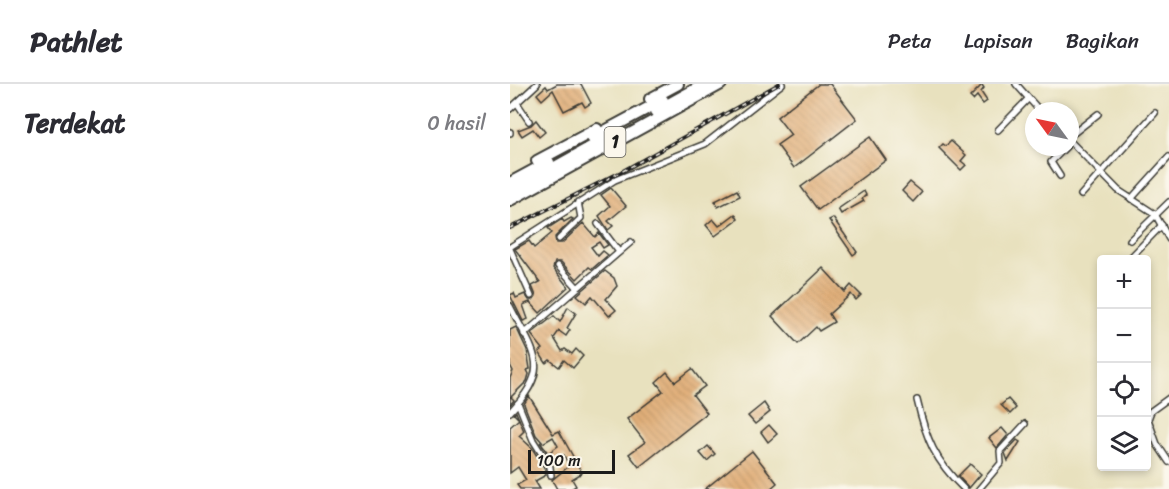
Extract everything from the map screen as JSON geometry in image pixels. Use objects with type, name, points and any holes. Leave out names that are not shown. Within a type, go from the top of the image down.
[{"type":"highway","name":"1","points":[[510,176],[678,84]]},
{"type":"highway","name":"1","points":[[510,183],[692,84]]},
{"type":"highway","name":"1","points":[[510,192],[705,84]]},
{"type":"highway","name":"1","points":[[510,200],[721,84]]},
{"type":"street","points":[[510,109],[537,84]]},
{"type":"street","points":[[531,296],[510,248],[615,180],[705,144],[782,84]]},
{"type":"street","points":[[1016,84],[1031,102]]},
{"type":"street","points":[[998,130],[1028,99]]},
{"type":"street","points":[[517,103],[529,121]]},
{"type":"street","points":[[1081,195],[1155,113]]},
{"type":"street","points":[[1079,132],[1098,114]]},
{"type":"street","points":[[1079,152],[1131,199],[1155,214],[1169,238]]},
{"type":"street","points":[[1057,156],[1051,163],[1060,176]]},
{"type":"street","points":[[1131,199],[1169,157]]},
{"type":"street","points":[[559,238],[581,218],[578,202]]},
{"type":"street","points":[[1130,240],[1169,202]]},
{"type":"street","points":[[597,224],[619,252]]},
{"type":"street","points":[[1133,255],[1162,225]]},
{"type":"street","points":[[524,334],[631,242]]},
{"type":"street","points":[[558,266],[577,287]]},
{"type":"street","points":[[510,306],[536,358],[537,370],[518,403],[511,410]]},
{"type":"street","points":[[1169,398],[1151,411],[1148,419],[1157,444],[1169,462]]},
{"type":"street","points":[[917,400],[931,448],[948,473],[964,489]]},
{"type":"street","points":[[518,403],[533,440],[550,467],[551,475]]},
{"type":"street","points":[[979,489],[1001,463],[999,451],[1025,424]]},
{"type":"building","points":[[557,84],[581,84],[591,103],[585,107],[582,102],[564,111],[553,90],[542,100],[537,94],[546,86],[548,89]]},
{"type":"building","points":[[819,84],[830,84],[857,119],[794,168],[777,145],[791,135],[777,117]]},
{"type":"building","points":[[982,85],[984,88],[981,92],[987,101],[983,104],[977,96],[973,100],[970,97]]},
{"type":"building","points":[[536,120],[545,132],[539,137],[533,129],[522,136],[518,130],[531,125]]},
{"type":"building","points":[[870,137],[886,160],[818,210],[801,187]]},
{"type":"building","points":[[951,141],[966,155],[961,161],[966,165],[961,170],[939,148]]},
{"type":"building","points":[[910,182],[922,192],[913,202],[902,191]]},
{"type":"building","points":[[611,188],[626,206],[608,221],[613,226],[608,230],[599,216],[610,206],[601,195]]},
{"type":"building","points":[[737,190],[740,196],[718,207],[715,201]]},
{"type":"building","points":[[864,191],[866,195],[862,199],[864,201],[841,214],[838,209]]},
{"type":"building","points":[[735,214],[738,219],[715,236],[706,225],[713,219],[719,226]]},
{"type":"building","points":[[833,218],[857,252],[853,255],[829,220]]},
{"type":"building","points":[[562,219],[564,222],[573,219],[555,237],[556,243],[562,243],[583,223],[595,237],[599,233],[608,245],[603,248],[599,242],[591,247],[598,256],[603,251],[608,255],[592,269],[589,267],[577,279],[561,262],[555,262],[553,268],[568,287],[540,313],[530,302],[523,305],[528,319],[523,321],[510,295],[514,293],[516,298],[525,294],[529,300],[533,300],[536,296],[532,286],[540,282],[515,249],[529,241],[534,248],[552,233],[548,228]]},
{"type":"building","points":[[823,268],[845,292],[851,285],[861,295],[856,300],[851,294],[829,314],[834,322],[819,331],[816,327],[798,344],[772,316]]},
{"type":"building","points":[[605,271],[614,278],[617,286],[606,299],[616,310],[609,316],[592,296],[586,303],[577,295]]},
{"type":"building","points":[[568,307],[576,313],[567,328],[570,330],[566,336],[559,331],[554,338],[562,351],[565,349],[572,354],[576,349],[583,356],[573,368],[564,360],[559,367],[550,360],[546,363],[539,352],[543,349],[531,334],[554,316],[560,322]]},
{"type":"building","points":[[516,327],[527,350],[530,369],[527,370],[529,374],[527,381],[511,397],[514,400],[510,405],[510,378],[513,371],[510,365],[510,330]]},
{"type":"building","points":[[692,369],[705,386],[693,395],[707,413],[639,467],[629,454],[645,442],[627,419],[663,391],[656,382],[667,372],[675,382]]},
{"type":"building","points":[[529,396],[553,434],[559,431],[582,473],[572,479],[576,486],[571,489],[557,489],[552,480],[569,466],[564,455],[553,462],[540,442],[548,453],[558,446],[553,437],[543,443],[536,435],[524,404]]},
{"type":"building","points":[[1008,399],[1016,408],[1010,414],[1001,405]]},
{"type":"building","points":[[764,403],[770,412],[755,424],[748,416]]},
{"type":"building","points":[[519,419],[524,431],[519,436],[532,448],[545,469],[546,475],[535,481],[540,489],[520,489],[517,485],[526,480],[518,467],[510,473],[510,427]]},
{"type":"building","points":[[769,425],[777,434],[768,442],[761,432]]},
{"type":"building","points":[[1002,428],[1008,435],[997,448],[989,438]]},
{"type":"building","points":[[1017,440],[1020,442],[1008,461],[1005,453]]},
{"type":"building","points":[[708,446],[715,454],[707,461],[700,453]]},
{"type":"building","points":[[752,451],[777,483],[770,489],[705,489]]},
{"type":"building","points":[[970,464],[981,474],[969,488],[958,476]]},
{"type":"railway","points":[[510,228],[621,172],[779,84]]}]
